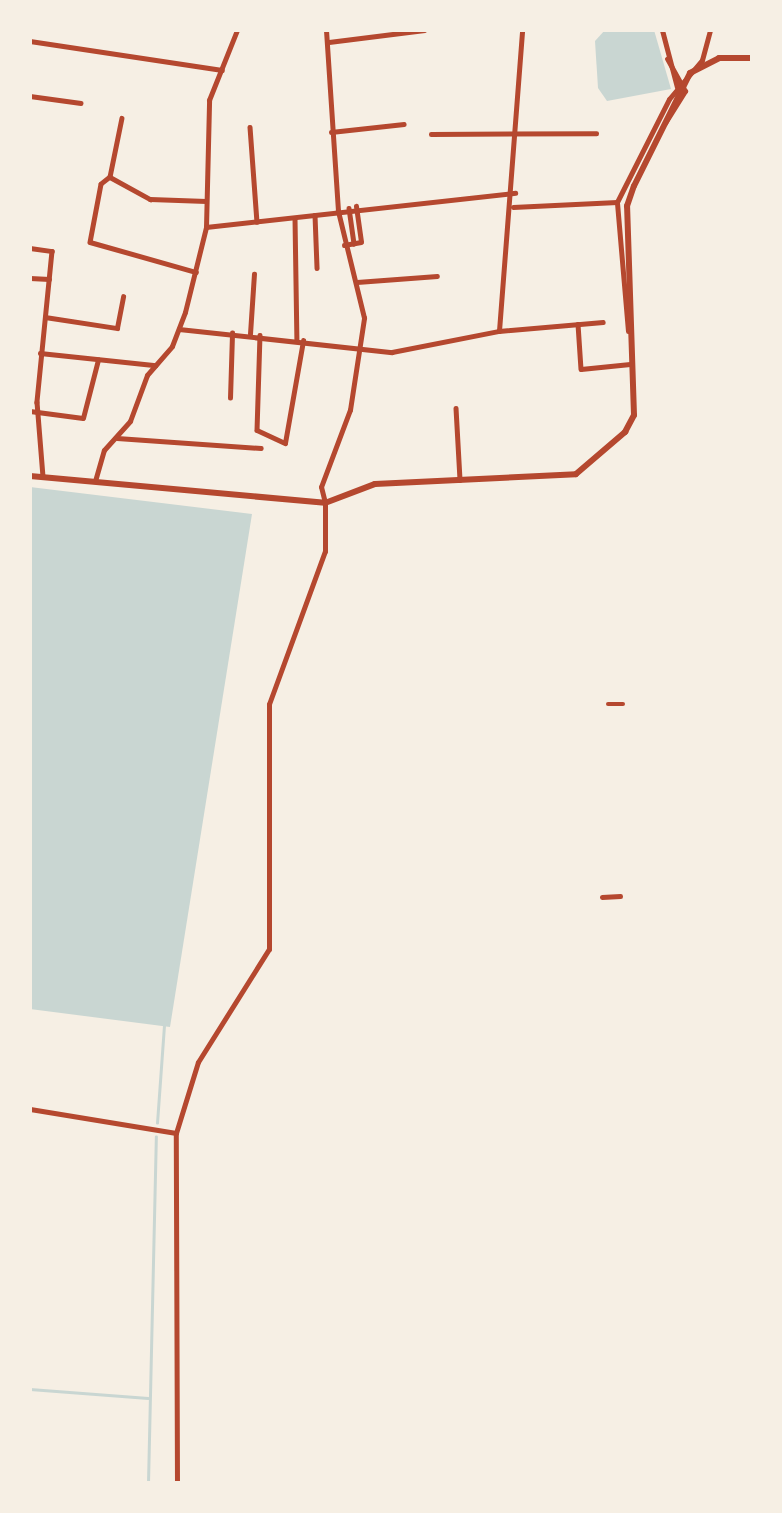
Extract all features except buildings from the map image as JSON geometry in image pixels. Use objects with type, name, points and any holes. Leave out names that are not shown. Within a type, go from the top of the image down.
[{"type":"main road","points":[[30,476],[325,503],[375,484],[576,474],[625,432],[634,415],[628,331],[632,302],[627,206],[690,73],[712,61],[752,58]]},
{"type":"street","points":[[95,481],[104,450],[117,438],[155,365],[179,328],[206,227],[209,100],[237,30]]},
{"type":"street","points":[[177,1483],[176,1133],[198,1062],[269,950],[269,704],[325,551],[325,503],[321,487],[341,443],[363,349],[357,282],[344,245],[338,211],[331,132],[329,42],[326,30]]},
{"type":"street","points":[[329,42],[424,30]]},
{"type":"street","points":[[499,331],[515,193],[522,30]]},
{"type":"street","points":[[662,30],[667,59],[677,87]]},
{"type":"street","points":[[628,331],[617,202],[655,124],[677,87],[702,60],[710,30]]},
{"type":"street","points":[[30,41],[222,70]]},
{"type":"street","points":[[655,124],[671,121],[685,91],[683,80],[667,59]]},
{"type":"street","points":[[30,96],[81,103]]},
{"type":"street","points":[[122,118],[110,177],[101,184],[90,242],[196,272]]},
{"type":"street","points":[[331,132],[404,124]]},
{"type":"street","points":[[250,127],[257,222]]},
{"type":"street","points":[[431,134],[596,133]]},
{"type":"street","points":[[110,177],[150,199],[206,201]]},
{"type":"street","points":[[206,227],[295,218],[356,206],[515,193]]},
{"type":"street","points":[[513,207],[617,202]]},
{"type":"street","points":[[344,245],[361,242],[356,206]]},
{"type":"street","points":[[349,208],[354,244]]},
{"type":"street","points":[[314,215],[317,268]]},
{"type":"street","points":[[260,335],[257,430],[285,443],[300,340],[295,218]]},
{"type":"street","points":[[30,248],[52,251],[40,353],[38,412],[43,477]]},
{"type":"street","points":[[250,334],[254,274]]},
{"type":"street","points":[[357,282],[437,276]]},
{"type":"street","points":[[30,278],[49,279]]},
{"type":"street","points":[[45,317],[117,328],[123,297]]},
{"type":"street","points":[[179,328],[260,335],[392,352],[499,331],[603,322]]},
{"type":"street","points":[[578,324],[581,369],[630,364]]},
{"type":"street","points":[[230,397],[232,333]]},
{"type":"street","points":[[40,353],[155,365]]},
{"type":"street","points":[[30,411],[83,418],[99,360]]},
{"type":"street","points":[[456,408],[460,480]]},
{"type":"street","points":[[117,438],[261,448]]},
{"type":"street","points":[[608,704],[623,704]]},
{"type":"street","points":[[601,897],[621,897]]},
{"type":"street","points":[[30,1109],[176,1133]]},
{"type":"shaded area","points":[[605,30],[654,30],[671,89],[607,101],[598,88],[595,41]]},
{"type":"shaded area","points":[[30,487],[252,514],[170,1027],[30,1009]]},
{"type":"waterway","points":[[157,1123],[164,1025]]},
{"type":"waterway","points":[[148,1483],[156,1137]]},
{"type":"waterway","points":[[30,1389],[148,1398]]}]
